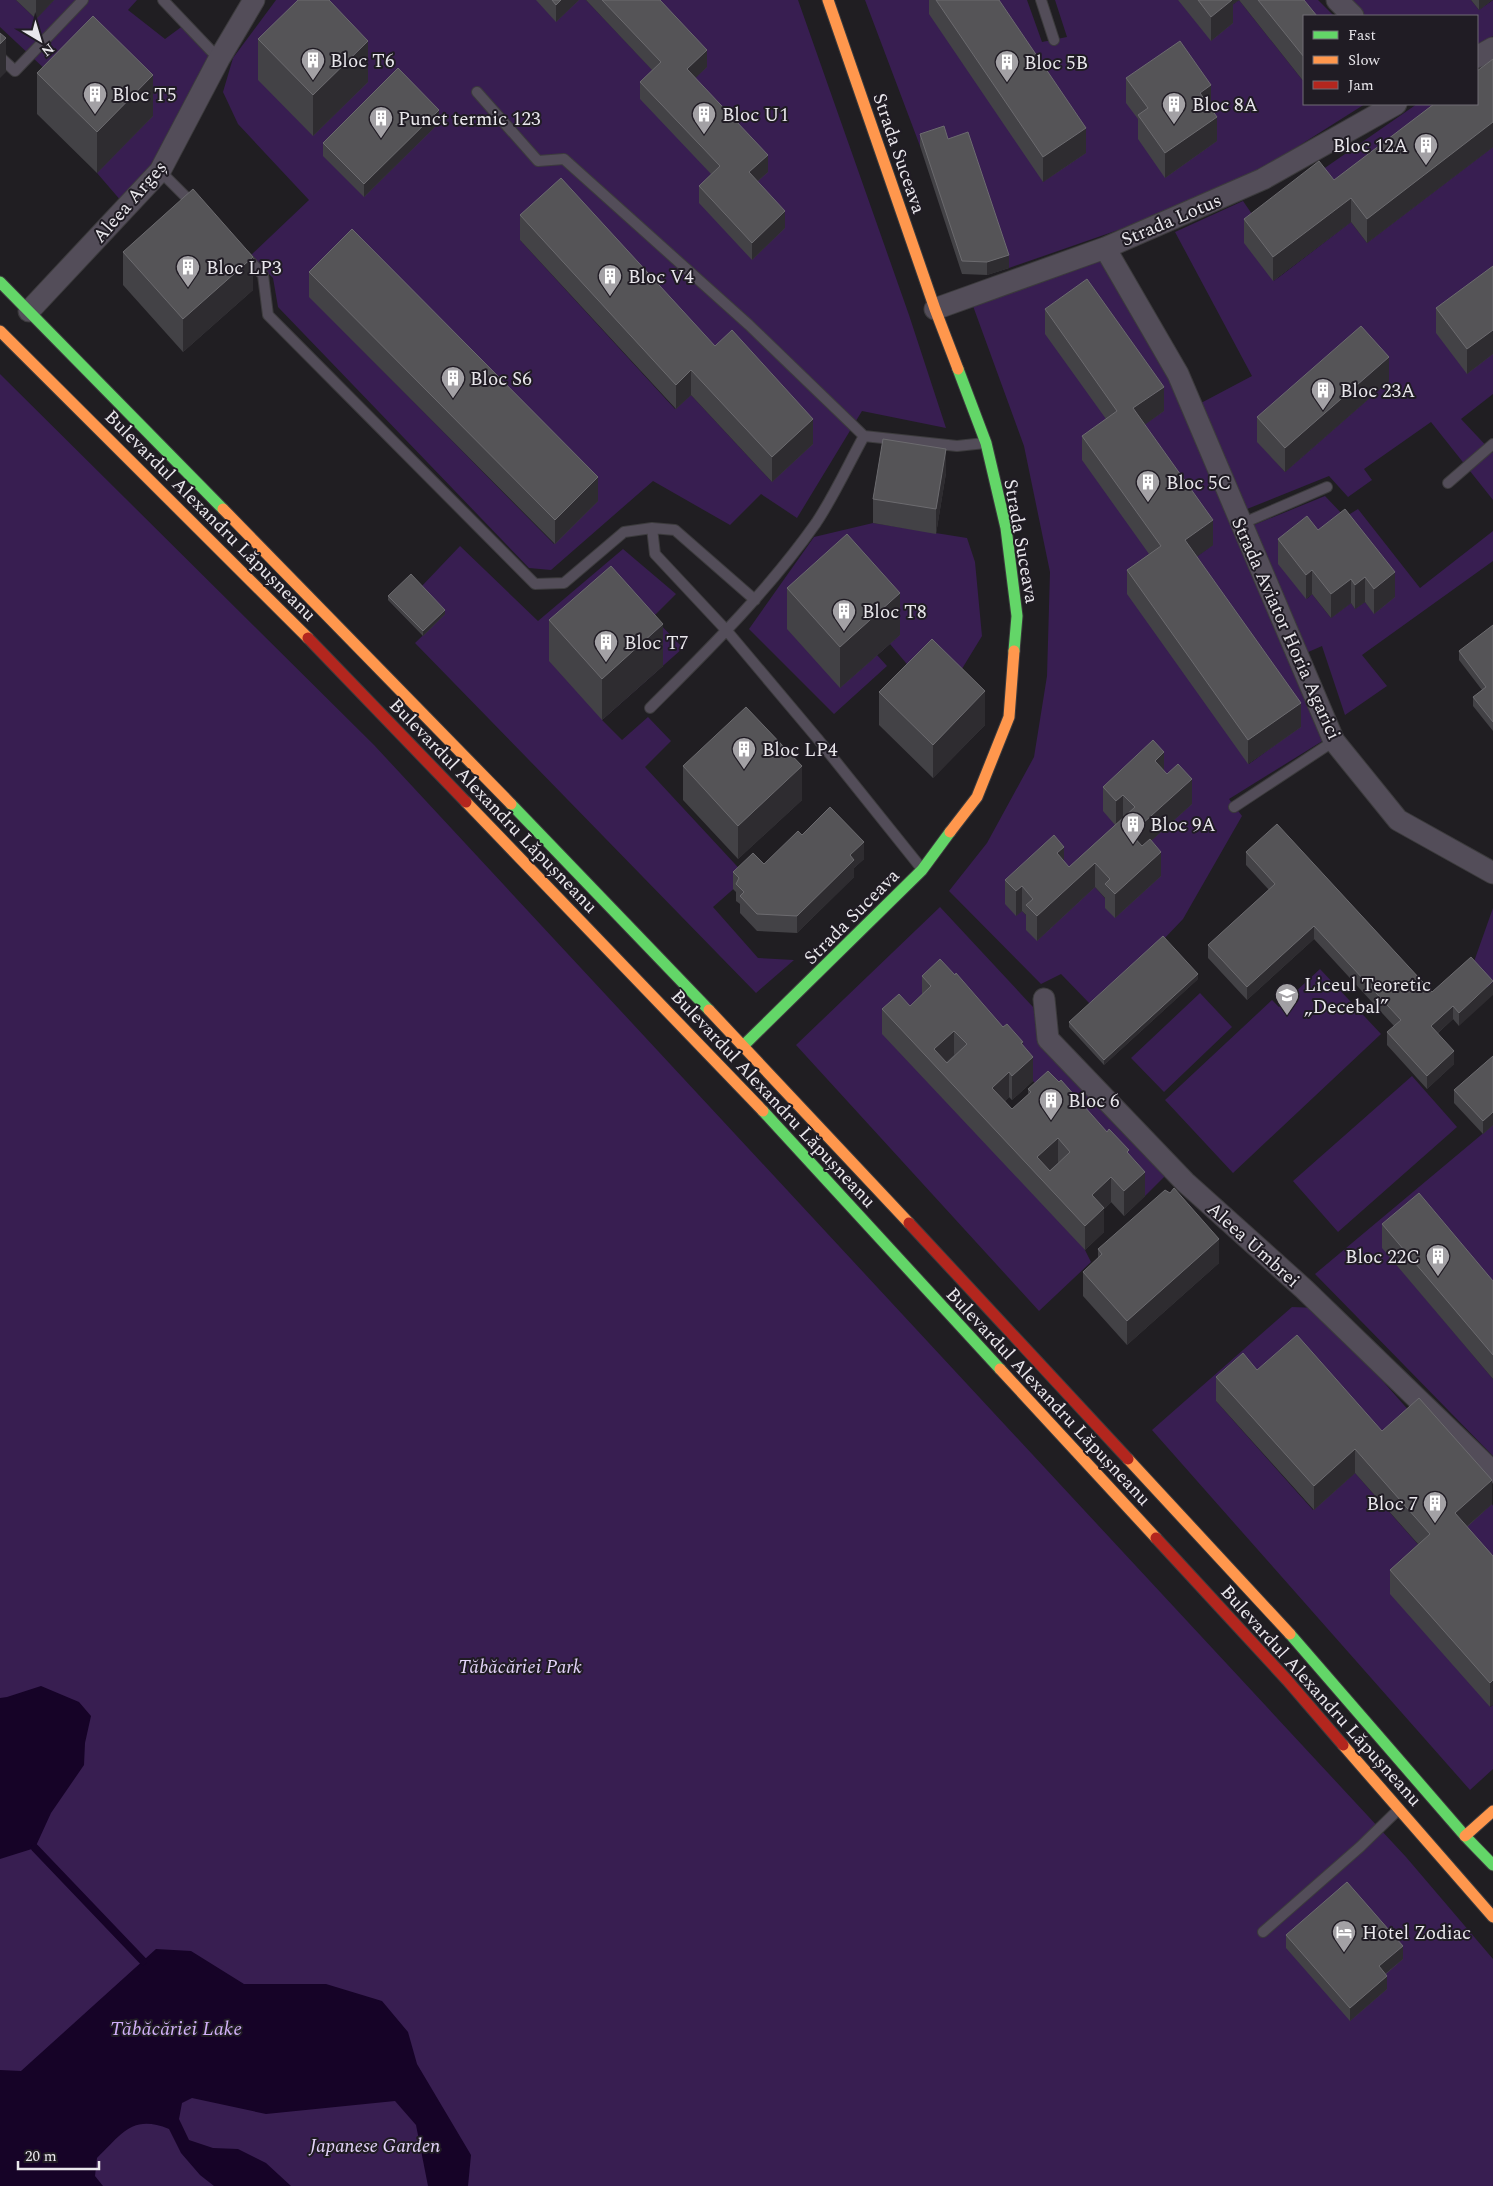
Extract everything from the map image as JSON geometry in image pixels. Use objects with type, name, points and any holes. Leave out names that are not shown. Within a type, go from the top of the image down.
[{"type":"main road","name":"Strada Suceava","points":[[743,1046],[922,870],[977,796],[1009,717],[1017,616],[1006,528],[986,443],[935,309],[828,0]]},
{"type":"main road","name":"Bulevardul Alexandru Lăpușneanu","points":[[0,282],[407,695],[743,1046],[1276,1618],[1464,1836],[1493,1865]]},
{"type":"main road","name":"Bulevardul Alexandru Lăpușneanu","points":[[0,331],[304,634],[724,1069],[1287,1680],[1493,1917]]},
{"type":"main road","points":[[1464,1836],[1493,1812]]},
{"type":"street","name":"Aleea Argeș","points":[[29,310],[160,171],[219,59],[254,0]]},
{"type":"street","points":[[1337,0],[1352,15]]},
{"type":"street","points":[[1478,56],[1493,48]]},
{"type":"street","name":"Strada Lotus","points":[[935,309],[1105,248],[1263,179],[1394,105]]},
{"type":"street","name":"Strada Aviator Horia Agarici","points":[[1105,248],[1178,374],[1334,741],[1398,820],[1493,873]]},
{"type":"street","name":"Aleea Umbrei","points":[[1044,999],[1048,1039],[1185,1182],[1304,1289],[1493,1472]]},
{"type":"lane","points":[[0,57],[15,71],[83,0]]},
{"type":"lane","points":[[163,0],[219,59]]},
{"type":"lane","points":[[1041,0],[1054,40]]},
{"type":"lane","points":[[477,92],[538,161],[564,159],[749,325],[864,436],[957,446],[986,443]]},
{"type":"lane","points":[[160,171],[205,216]]},
{"type":"lane","points":[[238,249],[263,275],[268,315],[535,584],[564,582],[624,532],[652,528],[675,530],[755,600]]},
{"type":"lane","points":[[650,708],[727,632],[755,600],[816,522],[864,436]]},
{"type":"lane","points":[[1448,483],[1493,444]]},
{"type":"lane","points":[[1241,524],[1327,487]]},
{"type":"lane","points":[[652,528],[655,554],[727,632],[817,738],[922,870]]},
{"type":"lane","points":[[1234,807],[1334,741]]},
{"type":"lane","points":[[1263,1932],[1400,1808]]},
{"type":"green space","points":[[0,0],[16,0],[36,19],[54,0],[137,0],[128,10],[165,39],[184,25],[211,51],[152,168],[122,202],[97,173],[152,116],[64,87],[0,27]]},
{"type":"green space","points":[[276,0],[586,0],[661,79],[720,183],[752,260],[687,86],[706,67],[644,0],[798,0],[909,315],[946,428],[862,411],[797,518],[761,494],[730,525],[653,481],[551,570],[529,568],[278,307],[273,278],[250,256],[309,200],[238,124],[223,92],[233,58]],"holes":[[[520,240],[731,355],[772,482],[691,395],[675,409]],[[309,296],[598,501],[554,544]]]},
{"type":"green space","points":[[865,0],[948,0],[1043,182],[1086,152],[982,0],[1027,0],[1042,42],[1067,37],[1055,0],[1178,0],[1224,11],[1239,0],[1303,81],[1303,105],[1363,105],[1254,174],[1121,229],[1009,268],[969,145],[920,146]]},
{"type":"green space","points":[[1285,0],[1318,0],[1333,15],[1303,15]]},
{"type":"green space","points":[[1345,0],[1471,0],[1479,10],[1493,0],[1493,36],[1478,45],[1478,15],[1360,15]]},
{"type":"green space","points":[[1416,105],[1465,105],[1274,281],[1351,222],[1367,243],[1493,147],[1493,394],[1461,419],[1493,453],[1493,500],[1431,422],[1364,469],[1372,480],[1348,497],[1329,476],[1247,509],[1201,403],[1252,376],[1175,232],[1243,201],[1254,217]],"holes":[[[1389,381],[1285,472],[1258,441]]]},
{"type":"green space","points":[[1103,259],[1173,381],[1324,740],[1229,799],[1242,816],[1183,919],[1092,1006],[1061,974],[1041,984],[949,891],[987,843],[1034,757],[1047,676],[1050,572],[1024,446],[973,306]],"holes":[[[1163,411],[1133,433],[1213,545],[1185,565],[1300,727],[1249,764],[1161,570],[1117,435]],[[1191,804],[1131,859],[1110,904],[1095,887],[1033,923],[1022,911],[1016,916],[1057,878],[1135,832]]]},
{"type":"green space","name":"Tăbăcăriei Park","points":[[0,374],[374,745],[1406,1857],[1493,1959],[1493,2186],[0,2186]]},
{"type":"green space","points":[[1325,496],[1345,517],[1358,509],[1420,588],[1493,531],[1493,561],[1362,655],[1387,686],[1345,715],[1322,646],[1306,653],[1249,527]],"holes":[[[1345,533],[1374,613],[1365,602],[1355,609],[1351,603],[1331,618],[1312,594],[1307,599]]]},
{"type":"green space","points":[[873,523],[967,538],[975,562],[982,636],[949,690],[922,682],[890,644],[900,635],[877,655],[887,666],[834,714],[749,629],[814,537]]},
{"type":"green space","points":[[460,546],[538,621],[623,549],[676,594],[653,617],[683,648],[602,720],[622,740],[648,717],[671,741],[645,767],[747,877],[713,907],[758,958],[794,960],[756,993],[415,643],[445,614],[420,588]]},
{"type":"green space","points":[[940,907],[1033,1007],[1042,1048],[1166,1175],[1145,1196],[1033,1081],[910,1030],[1085,1250],[1091,1262],[1039,1311],[796,1045]]},
{"type":"green space","points":[[1493,908],[1493,994],[1471,970]]},
{"type":"green space","points":[[1320,969],[1381,1034],[1233,1173],[1165,1100],[1272,1000],[1279,1007]]},
{"type":"green space","points":[[1200,993],[1232,1027],[1164,1092],[1131,1058]]},
{"type":"green space","points":[[1412,1076],[1457,1127],[1338,1232],[1293,1181]]},
{"type":"green space","points":[[1493,1125],[1493,1305],[1383,1248],[1493,1379],[1493,1456],[1315,1274]]},
{"type":"green space","points":[[1292,1307],[1318,1308],[1419,1422],[1382,1455],[1216,1401],[1313,1510],[1355,1473],[1430,1558],[1490,1707],[1493,1705],[1493,1769],[1470,1790],[1152,1430]]},
{"type":"green space","points":[[1492,1504],[1493,1506],[1493,1580],[1455,1537]]},
{"type":"water","points":[[41,1686],[79,1702],[91,1716],[85,1743],[84,1765],[51,1813],[35,1848],[0,1859],[0,1698]]},
{"type":"water","name":"Tăbăcăriei Lake","points":[[156,1949],[191,1951],[244,1984],[326,1984],[382,2001],[408,2032],[417,2064],[471,2155],[468,2186],[428,2186],[416,2125],[395,2101],[266,2114],[192,2098],[182,2103],[179,2119],[189,2140],[213,2148],[238,2149],[266,2163],[291,2186],[214,2186],[200,2175],[181,2153],[169,2129],[146,2124],[128,2129],[97,2158],[95,2176],[103,2186],[0,2186],[0,2070],[21,2071]]},
{"type":"building","points":[[298,0],[329,0],[368,41],[313,95],[258,39]]},
{"type":"building","points":[[552,0],[561,0],[556,5]]},
{"type":"building","name":"Bloc U1","points":[[602,0],[660,0],[707,50],[687,69],[768,155],[749,172],[785,211],[752,243],[699,186],[720,166],[640,82],[661,62]]},
{"type":"building","name":"Bloc 5B","points":[[936,0],[999,0],[1086,128],[1043,157]]},
{"type":"building","points":[[1198,0],[1232,0],[1211,17]]},
{"type":"building","points":[[1258,0],[1304,0],[1316,15],[1303,15],[1303,56]]},
{"type":"building","points":[[93,16],[153,75],[97,132],[37,73]]},
{"type":"building","points":[[0,33],[6,38],[0,44]]},
{"type":"building","name":"Bloc 8A","points":[[1180,41],[1211,85],[1200,93],[1217,117],[1165,153],[1138,115],[1148,108],[1126,78]]},
{"type":"building","points":[[1493,59],[1493,122],[1367,219],[1351,198],[1273,257],[1244,219],[1319,161],[1334,180],[1433,105],[1478,105],[1478,70]]},
{"type":"building","name":"Punct termic 123","points":[[398,68],[439,110],[364,184],[323,143]]},
{"type":"building","points":[[944,126],[948,139],[968,132],[1009,255],[987,262],[962,261],[920,134]]},
{"type":"building","name":"Bloc V4","points":[[561,178],[715,346],[732,330],[813,419],[772,457],[691,370],[676,385],[520,215]]},
{"type":"building","points":[[193,189],[253,257],[183,319],[123,252]]},
{"type":"building","name":"Bloc S6","points":[[352,229],[598,477],[555,520],[309,272]]},
{"type":"building","points":[[1493,266],[1493,330],[1467,349],[1436,308]]},
{"type":"building","name":"Bloc 5C","points":[[1087,279],[1164,387],[1133,408],[1213,520],[1185,540],[1301,703],[1248,740],[1127,570],[1161,546],[1082,436],[1117,411],[1045,309]]},
{"type":"building","points":[[1361,326],[1389,357],[1285,448],[1257,417]]},
{"type":"building","points":[[883,439],[946,449],[936,509],[873,499]]},
{"type":"building","points":[[1345,509],[1395,572],[1374,589],[1365,577],[1355,585],[1351,579],[1331,594],[1312,570],[1306,575],[1278,539],[1307,516],[1318,530]]},
{"type":"building","points":[[847,534],[900,593],[840,647],[787,588]]},
{"type":"building","points":[[611,566],[663,624],[602,679],[549,620]]},
{"type":"building","points":[[411,574],[445,610],[423,631],[388,596]]},
{"type":"building","points":[[1493,625],[1493,722],[1473,697],[1486,687],[1459,651]]},
{"type":"building","points":[[932,639],[985,691],[933,745],[879,692]]},
{"type":"building","points":[[746,707],[802,766],[738,826],[683,766]]},
{"type":"building","points":[[1153,740],[1164,752],[1155,761],[1167,774],[1178,764],[1192,779],[1131,834],[1142,846],[1150,839],[1161,852],[1115,894],[1105,884],[1110,879],[1095,863],[1037,916],[1026,905],[1033,899],[1022,886],[1016,891],[1005,880],[1054,835],[1064,847],[1057,853],[1069,867],[1135,807],[1123,795],[1116,801],[1103,787]]},
{"type":"building","points":[[830,807],[864,842],[850,855],[854,860],[797,916],[757,914],[740,896],[744,892],[736,884],[739,878],[733,872],[753,853],[764,864],[798,831],[802,835]]},
{"type":"building","points":[[1277,824],[1432,992],[1471,957],[1493,981],[1459,1013],[1453,1006],[1431,1026],[1454,1051],[1427,1076],[1387,1032],[1401,1020],[1314,926],[1247,987],[1208,945],[1275,884],[1246,852]]},
{"type":"building","points":[[1163,936],[1198,974],[1104,1060],[1069,1022]]},
{"type":"building","name":"Bloc 6","points":[[940,959],[955,975],[956,973],[1003,1027],[1007,1024],[1023,1042],[1021,1043],[1033,1057],[1012,1076],[1009,1072],[992,1088],[1012,1109],[1031,1092],[1028,1089],[1048,1071],[1059,1082],[1061,1080],[1107,1132],[1109,1129],[1129,1150],[1127,1152],[1145,1172],[1124,1191],[1111,1177],[1092,1195],[1104,1208],[1085,1226],[882,1009],[899,994],[910,1006],[931,986],[922,976]],"holes":[[[954,1031],[967,1044],[947,1063],[934,1049]],[[1058,1138],[1070,1152],[1050,1171],[1037,1157]]]},
{"type":"building","points":[[1493,1056],[1493,1112],[1483,1121],[1454,1090]]},
{"type":"building","points":[[1174,1188],[1219,1239],[1127,1321],[1083,1272],[1102,1254],[1098,1249],[1165,1190],[1170,1193]]},
{"type":"building","name":"Bloc 22C","points":[[1419,1193],[1493,1281],[1493,1355],[1382,1224]]},
{"type":"building","name":"Bloc 7","points":[[1297,1335],[1382,1431],[1419,1398],[1492,1480],[1455,1513],[1493,1556],[1493,1680],[1490,1683],[1390,1570],[1430,1534],[1355,1449],[1314,1486],[1216,1377],[1243,1353],[1257,1370]]},
{"type":"building","name":"Hotel Zodiac","points":[[1347,1882],[1403,1946],[1379,1966],[1387,1976],[1350,2008],[1286,1935]]},
{"type":"waterway","points":[[35,1848],[143,1961]]},
{"type":"traffic: fast","points":[[0,282],[223,509]]},
{"type":"traffic: fast","points":[[958,369],[986,443],[1006,528],[1017,616],[1014,651]]},
{"type":"traffic: fast","points":[[511,804],[709,1010]]},
{"type":"traffic: fast","points":[[743,1046],[922,870],[950,832]]},
{"type":"traffic: fast","points":[[763,1111],[1000,1369]]},
{"type":"traffic: fast","points":[[1290,1634],[1465,1836],[1493,1865]]},
{"type":"traffic: slow","points":[[828,0],[935,309],[958,369]]},
{"type":"traffic: slow","points":[[0,331],[308,638]]},
{"type":"traffic: slow","points":[[223,509],[511,804]]},
{"type":"traffic: slow","points":[[950,832],[977,797],[1009,717],[1014,651]]},
{"type":"traffic: slow","points":[[466,802],[763,1111]]},
{"type":"traffic: slow","points":[[709,1010],[909,1223]]},
{"type":"traffic: slow","points":[[1000,1369],[1156,1538]]},
{"type":"traffic: slow","points":[[1128,1459],[1290,1634]]},
{"type":"traffic: slow","points":[[1343,1745],[1493,1917]]},
{"type":"traffic: slow","points":[[1465,1836],[1493,1811]]},
{"type":"traffic: jam","points":[[308,638],[466,802]]},
{"type":"traffic: jam","points":[[909,1223],[1128,1459]]},
{"type":"traffic: jam","points":[[1156,1538],[1287,1680],[1343,1745]]},
{"type":"place","name":"Bloc T6","points":[[313,81]]},
{"type":"place","name":"Bloc 5B","points":[[1007,83]]},
{"type":"place","name":"Bloc T5","points":[[95,115]]},
{"type":"place","name":"Bloc 8A","points":[[1174,125]]},
{"type":"place","name":"Bloc U1","points":[[704,135]]},
{"type":"place","name":"Punct termic 123","points":[[381,139]]},
{"type":"place","name":"Bloc 12A","points":[[1426,166]]},
{"type":"place","name":"Bloc LP3","points":[[188,288]]},
{"type":"place","name":"Bloc V4","points":[[610,297]]},
{"type":"place","name":"Bloc S6","points":[[453,399]]},
{"type":"place","name":"Bloc 23A","points":[[1323,411]]},
{"type":"place","name":"Bloc 5C","points":[[1148,503]]},
{"type":"place","name":"Bloc T8","points":[[844,632]]},
{"type":"place","name":"Bloc T7","points":[[606,663]]},
{"type":"place","name":"Bloc LP4","points":[[744,770]]},
{"type":"place","name":"Bloc 9A","points":[[1133,845]]},
{"type":"place","name":"Liceul Teoretic „Decebal”","points":[[1287,1016]]},
{"type":"place","name":"Bloc 6","points":[[1051,1121]]},
{"type":"place","name":"Bloc 22C","points":[[1438,1277]]},
{"type":"place","name":"Bloc 7","points":[[1435,1524]]},
{"type":"place","name":"Hotel Zodiac","points":[[1344,1953]]},
{"type":"park label","name":"Japanese Garden","points":[[375,2145]]}]
